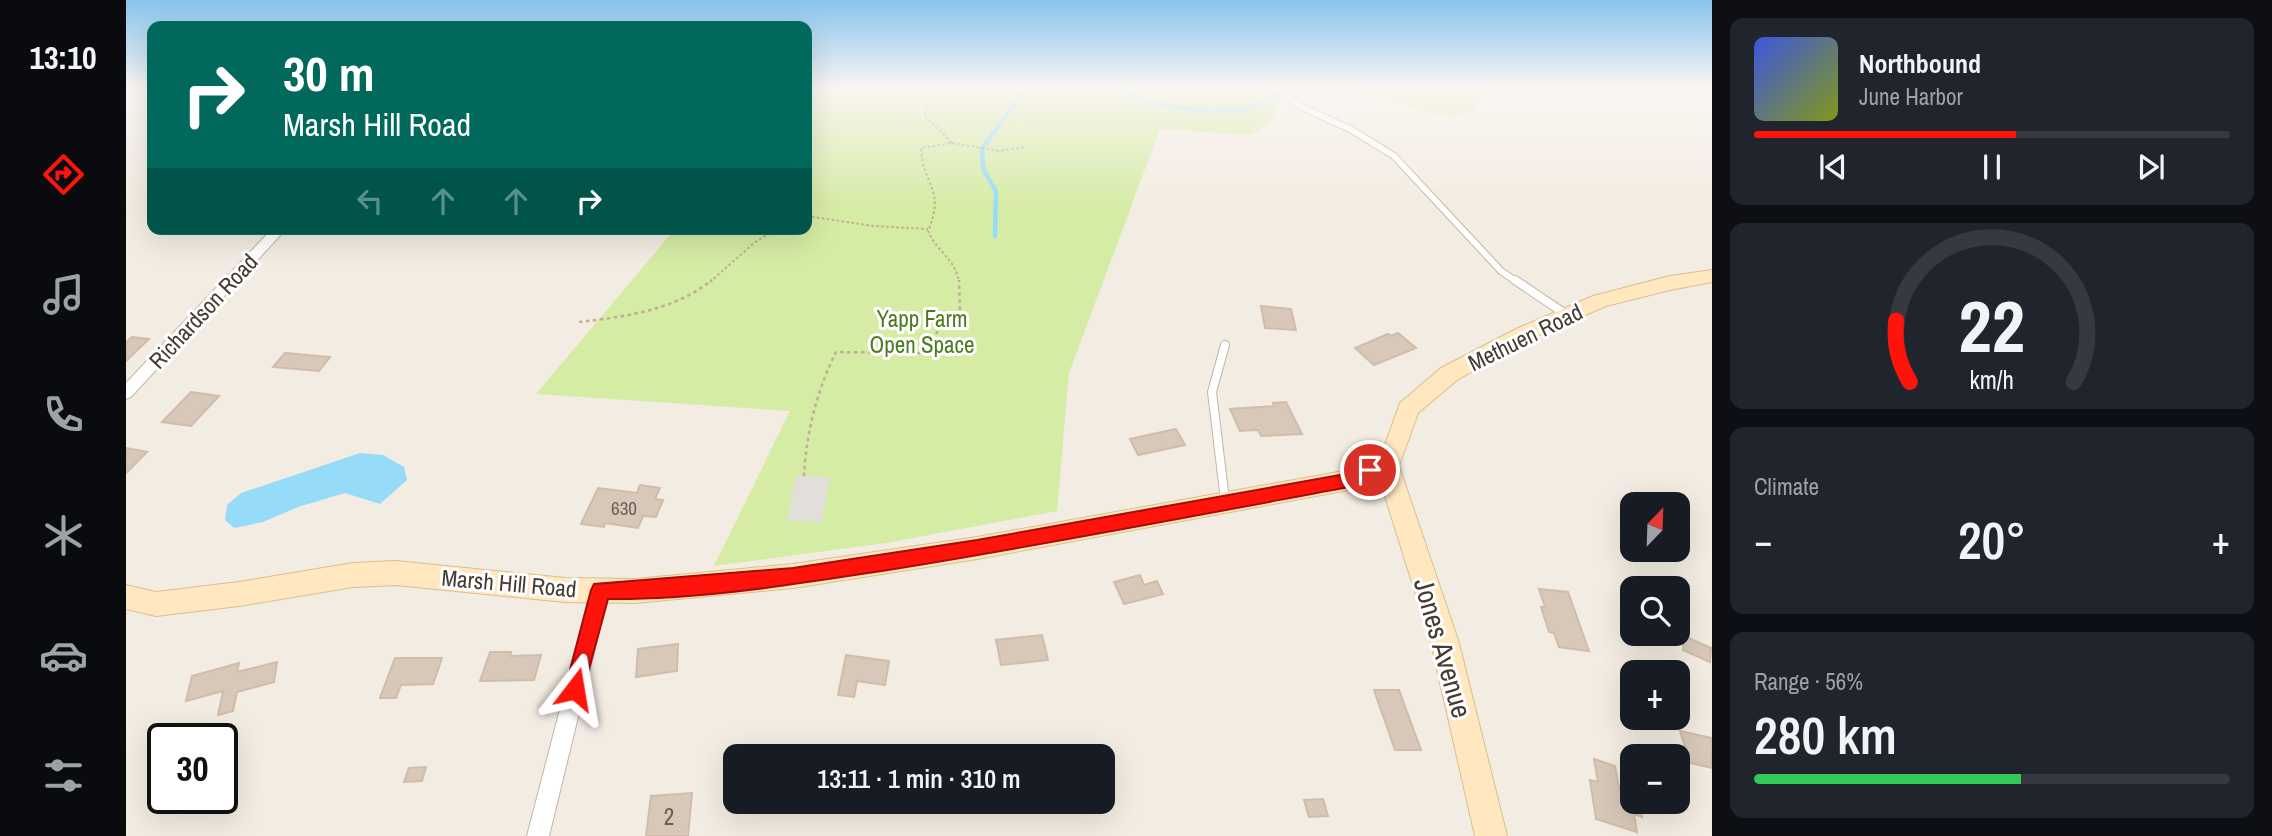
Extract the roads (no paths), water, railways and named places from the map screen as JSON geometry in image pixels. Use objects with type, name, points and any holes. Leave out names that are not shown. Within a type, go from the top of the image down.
[{"type":"street","name":"Richardson Road","points":[[126,393],[274,235]]},
{"type":"street","name":"Methuen Road","points":[[1387,462],[1392,458],[1408,409],[1449,374],[1522,334],[1600,301],[1670,283],[1712,276]]},
{"type":"street","name":"Marsh Hill Road","points":[[126,597],[156,604],[239,594],[353,575],[396,573],[565,590],[635,591],[793,576],[977,548],[1354,479],[1387,462]]},
{"type":"street","name":"Jones Avenue","points":[[1387,462],[1445,643],[1492,836]]},
{"type":"street","points":[[538,836],[600,590]]},
{"type":"lane","points":[[1348,128],[1394,156],[1501,271],[1567,315]]},
{"type":"lane","points":[[1225,345],[1212,400],[1225,502]]},
{"type":"water","points":[[360,453],[383,455],[404,467],[407,480],[380,504],[345,493],[298,507],[263,522],[234,528],[225,520],[227,505],[241,493]]},
{"type":"waterway","points":[[995,236],[996,191],[983,169],[982,149],[997,128]]},
{"type":"park label","name":"Yapp Farm Open Space","points":[[922,331]]}]
